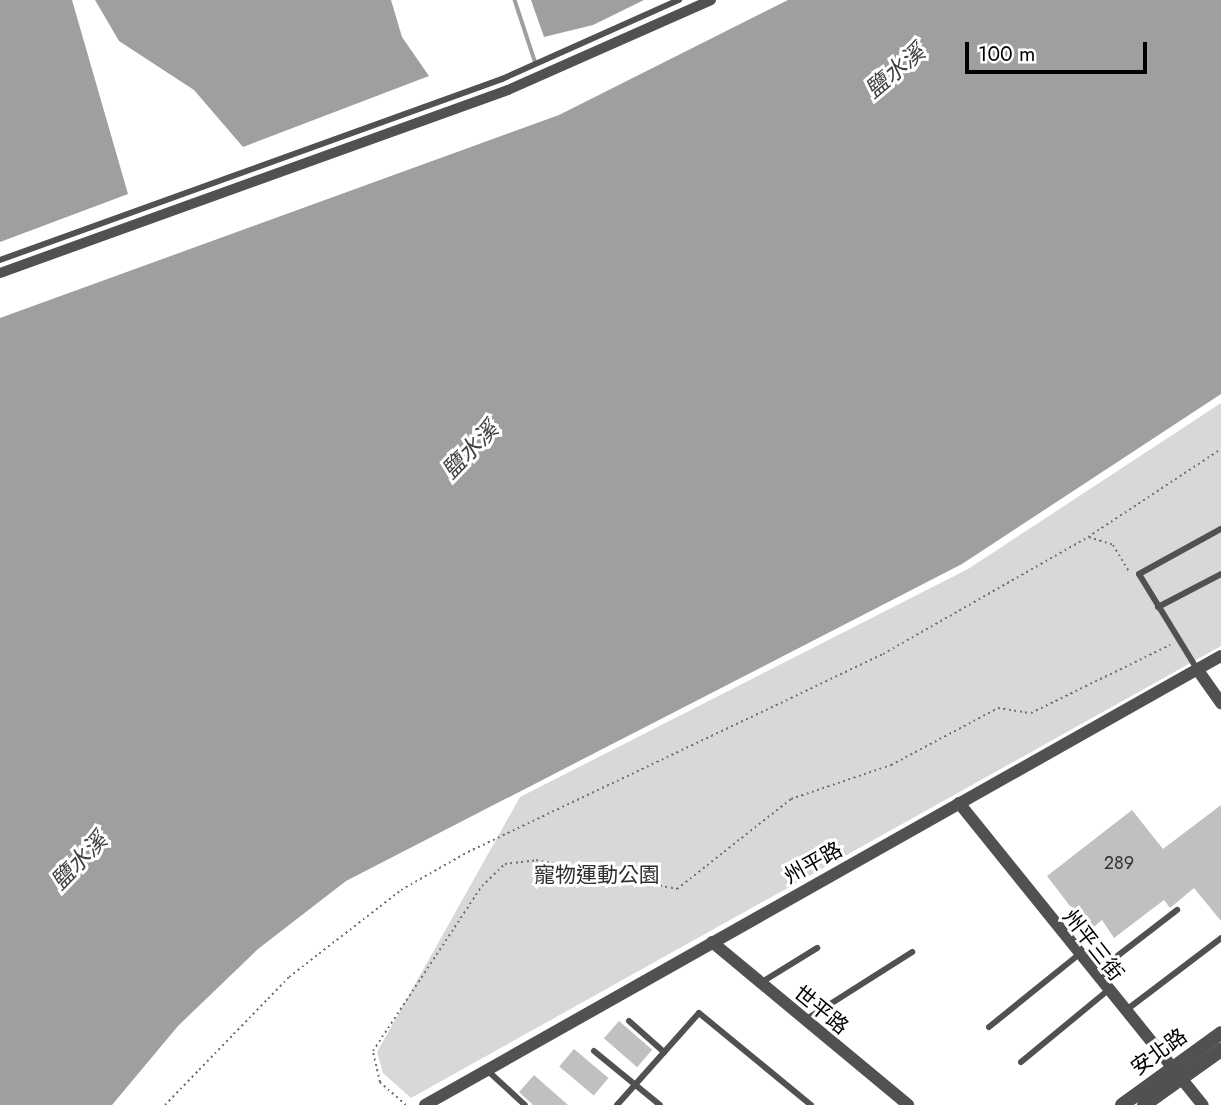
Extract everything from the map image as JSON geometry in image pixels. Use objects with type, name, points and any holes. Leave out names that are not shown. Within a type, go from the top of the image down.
[{"type":"street","points":[[0,273],[508,90],[711,0]]},
{"type":"street","name":"州平路","points":[[425,1105],[1221,656]]},
{"type":"street","points":[[1197,669],[1221,703]]},
{"type":"street","name":"州平三街","points":[[959,803],[1122,1013],[1174,1076],[1203,1105]]},
{"type":"street","name":"世平路","points":[[712,942],[759,984],[908,1105]]},
{"type":"street","name":"安北路","points":[[1144,1105],[1221,1033]]},
{"type":"street","name":"安北路","points":[[1122,1105],[1221,1050]]},
{"type":"lane","points":[[0,260],[502,79],[679,0]]},
{"type":"lane","points":[[1197,669],[1177,641],[1139,575],[1221,530]]},
{"type":"lane","points":[[1158,607],[1221,574]]},
{"type":"lane","points":[[1093,976],[1177,910]]},
{"type":"lane","points":[[1122,1013],[1221,938]]},
{"type":"lane","points":[[759,984],[817,948]]},
{"type":"lane","points":[[804,1021],[912,952]]},
{"type":"lane","points":[[989,1027],[1077,956]]},
{"type":"lane","points":[[1021,1062],[1106,992]]},
{"type":"lane","points":[[617,1105],[699,1013],[811,1105]]},
{"type":"lane","points":[[629,1021],[664,1052]]},
{"type":"lane","points":[[594,1051],[660,1105]]},
{"type":"lane","points":[[486,1069],[525,1105]]},
{"type":"path","points":[[165,1105],[289,977],[401,890],[468,852],[783,707],[1088,537],[1221,449]]},
{"type":"path","points":[[1088,537],[1113,545],[1127,572],[1139,575]]},
{"type":"path","points":[[406,1105],[380,1082],[373,1051],[482,886],[505,864],[536,860],[677,889],[790,799],[891,765],[998,708],[1031,713],[1177,641]]},
{"type":"green space","name":"寵物運動公園","points":[[1221,403],[1221,646],[411,1098],[383,1073],[377,1052],[520,797],[968,569]]},
{"type":"water","points":[[0,0],[72,0],[128,194],[0,242]]},
{"type":"water","points":[[95,0],[391,0],[402,37],[429,76],[243,147],[194,90],[119,41]]},
{"type":"water","points":[[531,0],[644,0],[593,25],[544,37]]},
{"type":"water","name":"鹽水溪","points":[[788,0],[1221,0],[1221,394],[962,564],[346,881],[258,949],[178,1026],[112,1105],[0,1105],[0,318],[559,115]]},
{"type":"building","points":[[1221,805],[1221,921],[1194,888],[1170,908],[1164,900],[1114,938],[1102,920],[1089,931],[1047,876],[1132,810],[1163,849]]},
{"type":"building","points":[[619,1021],[652,1050],[637,1067],[604,1038]]},
{"type":"building","points":[[574,1049],[608,1078],[594,1096],[559,1067]]},
{"type":"building","points":[[534,1075],[568,1105],[533,1105],[519,1092]]},
{"type":"waterway","points":[[515,0],[536,64]]}]
